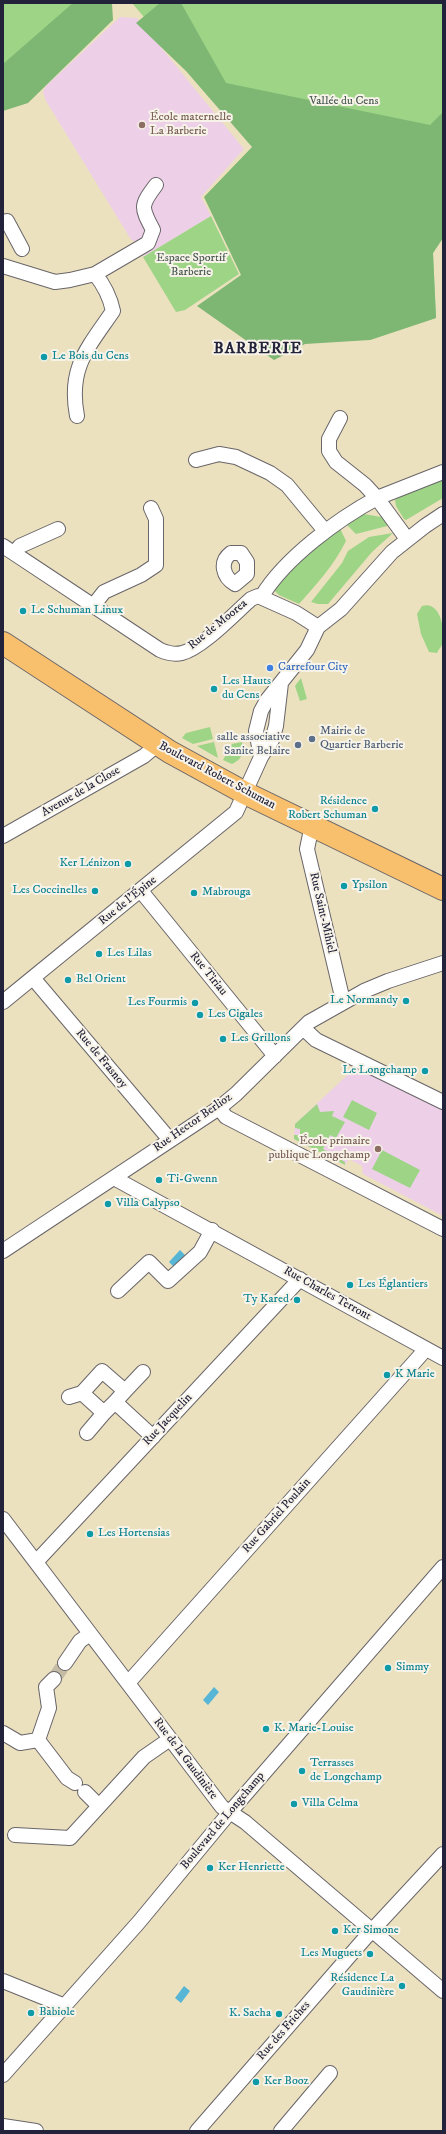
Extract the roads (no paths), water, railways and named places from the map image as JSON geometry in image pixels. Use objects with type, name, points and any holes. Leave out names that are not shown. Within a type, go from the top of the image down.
[{"type":"main road","name":"Boulevard Robert Schuman","points":[[3,643],[151,738],[158,744],[245,793],[312,824],[443,890]]},
{"type":"street","points":[[3,266],[55,282],[96,274],[148,243],[153,230],[144,211],[145,200],[156,185]]},
{"type":"street","points":[[5,215],[8,237],[22,249]]},
{"type":"street","points":[[78,416],[74,397],[78,368],[82,357],[113,311],[110,300],[96,274]]},
{"type":"street","points":[[340,418],[329,439],[329,451],[336,462],[377,498],[407,539]]},
{"type":"street","points":[[196,460],[219,454],[236,457],[270,473],[287,485],[325,531]]},
{"type":"street","name":"Rue de Moorea","points":[[9,550],[160,650],[173,654],[186,651],[198,645],[256,598],[325,531],[340,520],[377,498],[422,478],[443,472]]},
{"type":"street","points":[[93,606],[104,592],[141,575],[156,565],[156,519],[151,508]]},
{"type":"street","points":[[261,757],[256,731],[258,717],[266,700],[307,650],[318,627],[341,609],[386,558],[407,539],[443,514]]},
{"type":"street","points":[[9,550],[58,529]]},
{"type":"street","points":[[241,580],[256,598],[303,617],[318,627]]},
{"type":"street","name":"Rue de l'Épine","points":[[3,1002],[236,812],[261,757],[272,740],[276,726],[281,683]]},
{"type":"street","name":"Avenue de la Close","points":[[3,836],[144,756],[158,744]]},
{"type":"street","name":"Rue Saint-Mihiel","points":[[312,824],[307,849],[343,1001]]},
{"type":"street","name":"Rue Tiriau","points":[[141,891],[275,1056]]},
{"type":"street","name":"Rue Hector Berlioz","points":[[3,1251],[219,1108],[309,1022],[343,1001],[388,981],[443,964]]},
{"type":"street","name":"Rue de Frasnoy","points":[[33,978],[170,1140]]},
{"type":"street","points":[[303,1028],[316,1040],[443,1102]]},
{"type":"street","points":[[219,1108],[226,1117],[443,1229]]},
{"type":"street","name":"Rue Charles Terront","points":[[114,1178],[212,1230],[443,1358]]},
{"type":"street","points":[[118,1291],[149,1262],[168,1281],[200,1252],[212,1230]]},
{"type":"street","name":"Rue Jacquelin","points":[[36,1562],[300,1279]]},
{"type":"street","name":"Rue Gabriel Poulain","points":[[128,1683],[426,1349]]},
{"type":"street","points":[[104,1413],[75,1395],[102,1371],[125,1391]]},
{"type":"street","points":[[86,1433],[143,1372]]},
{"type":"street","points":[[115,1402],[153,1437]]},
{"type":"street","name":"Rue de la Gaudinière","points":[[6,1528],[36,1562],[214,1798],[230,1812],[245,1822],[371,1932],[443,1991]]},
{"type":"street","name":"Boulevard de Longchamp","points":[[3,2076],[139,1922],[230,1812],[443,1567]]},
{"type":"street","points":[[65,1663],[80,1641],[90,1634]]},
{"type":"street","points":[[38,1740],[49,1708],[46,1687],[54,1679]]},
{"type":"street","points":[[3,1733],[20,1743],[38,1740]]},
{"type":"street","points":[[15,1835],[70,1838],[144,1757],[170,1739]]},
{"type":"street","points":[[38,1740],[67,1778],[80,1787],[99,1806]]},
{"type":"street","name":"Rue des Friches","points":[[197,2131],[371,1932],[443,1854]]},
{"type":"street","points":[[3,1981],[65,2006]]},
{"type":"street","points":[[281,2131],[330,2073]]},
{"type":"street","points":[[3,2126],[36,2131]]},
{"type":"water","points":[[180,1250],[186,1256],[174,1267],[169,1262]]},
{"type":"water","points":[[214,1687],[219,1692],[208,1705],[203,1700]]},
{"type":"water","points":[[184,1986],[190,1991],[181,2003],[175,1998]]},
{"type":"tunnel","points":[[54,1679],[65,1663]]},
{"type":"place","name":"École maternelle La Barberie","points":[[142,125]]},
{"type":"place","name":"Le Bois du Cens","points":[[44,357]]},
{"type":"place","name":"Le Schuman Linux","points":[[23,611]]},
{"type":"place","name":"Carrefour City","points":[[270,668]]},
{"type":"place","name":"Les Hauts du Cens","points":[[214,689]]},
{"type":"place","name":"Mairie de Quartier Barberie","points":[[312,739]]},
{"type":"place","name":"salle associative Sanite Belaire","points":[[298,745]]},
{"type":"place","name":"Résidence Robert Schuman","points":[[375,809]]},
{"type":"place","name":"Ker Lénizon","points":[[128,864]]},
{"type":"place","name":"Ypsilon","points":[[344,886]]},
{"type":"place","name":"Les Coccinelles","points":[[95,891]]},
{"type":"place","name":"Mabrouga","points":[[194,893]]},
{"type":"place","name":"Les Lilas","points":[[99,954]]},
{"type":"place","name":"Bel Orient","points":[[68,980]]},
{"type":"place","name":"Le Normandy","points":[[406,1001]]},
{"type":"place","name":"Les Fourmis","points":[[195,1003]]},
{"type":"place","name":"Les Cigales","points":[[200,1015]]},
{"type":"place","name":"Les Grillons","points":[[223,1039]]},
{"type":"place","name":"Le Longchamp","points":[[425,1071]]},
{"type":"place","name":"École primaire publique Longchamp","points":[[378,1149]]},
{"type":"place","name":"Ti-Gwenn","points":[[159,1180]]},
{"type":"place","name":"Villa Calypso","points":[[108,1204]]},
{"type":"place","name":"Les Églantiers","points":[[350,1285]]},
{"type":"place","name":"Ty Kared","points":[[297,1300]]},
{"type":"place","name":"K Marie","points":[[387,1375]]},
{"type":"place","name":"Les Hortensias","points":[[90,1534]]},
{"type":"place","name":"Simmy","points":[[388,1668]]},
{"type":"place","name":"K. Marie-Louise","points":[[266,1729]]},
{"type":"place","name":"Terrasses de Longchamp","points":[[302,1771]]},
{"type":"place","name":"Villa Celma","points":[[294,1804]]},
{"type":"place","name":"Ker Henriette","points":[[210,1868]]},
{"type":"place","name":"Ker Simone","points":[[335,1931]]},
{"type":"place","name":"Les Muguets","points":[[370,1954]]},
{"type":"place","name":"Résidence La Gaudinière","points":[[402,1986]]},
{"type":"place","name":"Babiole","points":[[31,2013]]},
{"type":"place","name":"K. Sacha","points":[[279,2014]]},
{"type":"place","name":"Ker Booz","points":[[256,2082]]},
{"type":"district","name":"BARBERIE","points":[[258,350]]},
{"type":"park label","name":"Vallée du Cens","points":[[344,102]]},
{"type":"park label","name":"Espace Sportif Barberie","points":[[191,266]]}]
